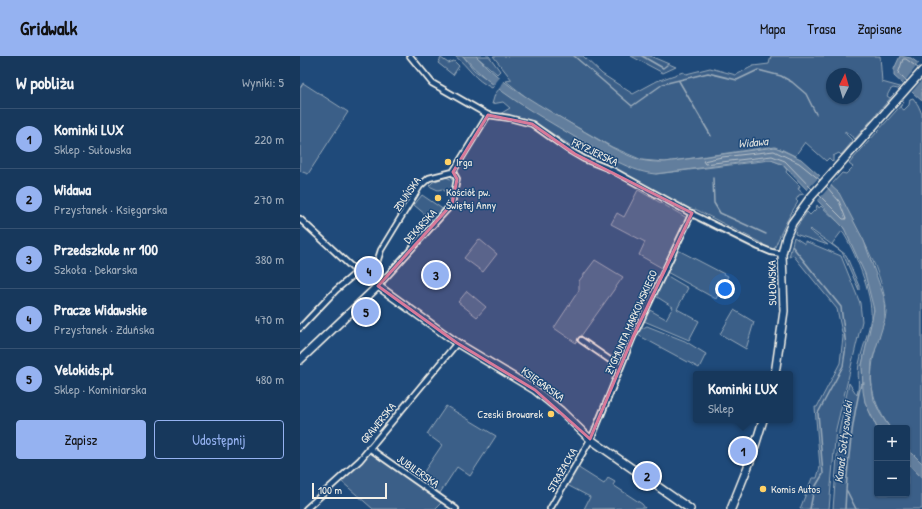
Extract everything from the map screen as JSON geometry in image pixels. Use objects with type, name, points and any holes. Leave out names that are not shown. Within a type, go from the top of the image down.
[{"type":"street","name":"FRYZJERSKA","points":[[410,56],[432,83],[488,115],[519,120],[532,124],[575,154],[612,170],[692,214],[771,252],[782,254]]},
{"type":"street","name":"SUŁOWSKA","points":[[775,371],[784,311],[782,254],[786,237],[792,223],[810,198],[922,71]]},
{"type":"street","points":[[453,172],[488,115]]},
{"type":"street","name":"DEKARSKA","points":[[378,286],[450,208],[455,196],[456,179],[453,172]]},
{"type":"street","name":"ZDUŃSKA","points":[[371,281],[381,250],[420,186],[429,178],[453,172]]},
{"type":"street","name":"ZYGMUNTA MARKOWSKIEGO","points":[[590,439],[659,281],[692,214]]},
{"type":"street","points":[[300,219],[356,273],[378,286],[300,360]]},
{"type":"street","points":[[300,328],[336,290],[356,273]]},
{"type":"street","name":"KSIĘGARSKA","points":[[378,286],[457,342],[535,390],[562,411],[590,439],[690,509]]},
{"type":"street","points":[[581,340],[620,368]]},
{"type":"street","name":"GRAWERSKA","points":[[306,509],[360,460],[457,342]]},
{"type":"street","points":[[731,509],[763,423]]},
{"type":"street","name":"STRAŻACKA","points":[[550,509],[590,439]]},
{"type":"street","name":"JUBILERSKA","points":[[369,448],[456,509]]},
{"type":"highlighted area","points":[[488,115],[532,124],[575,154],[692,213],[633,337],[590,439],[535,390],[457,343],[378,286],[452,204],[457,179],[453,172]]},
{"type":"shaded area","points":[[455,56],[463,56],[474,70],[495,85],[492,88],[480,81]]},
{"type":"shaded area","points":[[476,56],[489,56],[500,71],[497,74]]},
{"type":"shaded area","points":[[493,56],[583,56],[602,74],[633,94],[657,81],[683,72],[686,74],[710,68],[736,75],[753,66],[769,64],[771,56],[880,56],[882,82],[900,87],[898,89],[893,88],[890,90],[887,96],[890,98],[894,94],[855,139],[845,131],[845,133],[853,141],[841,155],[839,153],[833,156],[833,162],[829,158],[826,161],[805,142],[795,156],[781,149],[769,147],[665,162],[642,160],[612,147],[531,101],[506,81],[512,80]]},
{"type":"shaded area","points":[[631,56],[650,56],[676,67],[663,73]]},
{"type":"shaded area","points":[[441,58],[448,63],[454,61],[459,66],[453,75],[438,63]]},
{"type":"shaded area","points":[[303,83],[348,112],[308,174],[300,171],[300,88]]},
{"type":"shaded area","points":[[500,88],[521,104],[594,148],[656,174],[771,160],[782,164],[787,170],[786,172],[800,186],[798,189],[804,194],[799,195],[796,200],[798,202],[784,226],[774,250],[763,247],[763,244],[695,209],[694,211],[591,159],[547,130],[527,119],[500,114],[510,108],[503,102],[492,104],[495,94]]},
{"type":"shaded area","points":[[913,98],[922,114],[922,463],[910,451],[910,425],[888,425],[877,405],[872,384],[872,373],[875,349],[886,311],[883,292],[879,276],[865,243],[831,185],[842,173],[846,174],[853,167],[849,164],[852,160],[904,102],[900,107],[904,110],[909,105],[910,99]]},
{"type":"shaded area","points":[[446,177],[455,181],[453,197],[442,189],[438,190],[429,186],[433,182]]},
{"type":"shaded area","points":[[638,190],[687,218],[662,268],[639,255],[645,242],[611,224],[617,213],[624,217]]},
{"type":"shaded area","points":[[422,195],[444,210],[433,221],[414,205]]},
{"type":"shaded area","points":[[817,205],[819,208],[821,206],[837,221],[838,220],[850,237],[866,274],[874,304],[873,318],[862,365],[865,402],[876,425],[874,425],[874,497],[910,497],[910,465],[922,478],[922,509],[833,509],[839,431],[849,383],[857,395],[859,364],[870,323],[871,308],[862,272],[842,231],[832,244],[846,255],[859,286],[859,290],[842,252],[810,229],[809,230],[828,245],[795,234],[796,228],[807,212],[810,215],[816,209]]},
{"type":"shaded area","points":[[794,237],[805,244],[805,241],[841,256],[860,303],[862,321],[836,429],[829,509],[800,509],[812,478],[817,478],[820,467],[815,407],[817,407],[840,363],[843,337],[837,309],[793,255],[789,257]]},
{"type":"shaded area","points":[[479,239],[497,254],[483,272],[464,258]]},
{"type":"shaded area","points":[[676,249],[728,276],[716,299],[665,271]]},
{"type":"shaded area","points":[[595,260],[623,277],[576,343],[554,328],[579,290],[579,281]]},
{"type":"shaded area","points":[[664,274],[688,288],[677,309],[699,321],[689,340],[644,321],[648,309],[666,319],[673,307],[654,295]]},
{"type":"shaded area","points":[[467,291],[486,307],[477,317],[458,302]]},
{"type":"shaded area","points":[[734,310],[754,322],[746,349],[720,334]]},
{"type":"shaded area","points":[[647,326],[685,341],[706,354],[699,368],[636,334],[637,331]]},
{"type":"shaded area","points":[[446,406],[496,436],[470,476],[457,467],[440,493],[419,479],[442,445],[427,434]]},
{"type":"shaded area","points":[[370,452],[442,502],[435,509],[373,509],[341,481]]},
{"type":"shaded area","points":[[577,467],[604,484],[608,478],[615,482],[613,485],[642,504],[645,508],[584,509],[590,497],[567,485]]},
{"type":"water","points":[[463,56],[476,56],[511,87],[608,146],[641,160],[650,162],[665,162],[775,147],[801,159],[839,193],[864,241],[884,297],[885,319],[872,361],[871,380],[874,400],[888,425],[876,425],[865,402],[863,391],[862,365],[874,310],[865,274],[844,228],[782,164],[771,160],[761,160],[655,174],[633,169],[602,153],[544,119],[487,80]]},
{"type":"water","points":[[900,56],[911,58],[922,66],[922,101],[894,76],[894,69]]},
{"type":"water","points":[[910,451],[922,463],[922,478],[910,465]]},
{"type":"pier","points":[[920,62],[922,63],[922,80],[911,93],[902,85]]},
{"type":"pier","points":[[501,76],[505,80],[498,90],[493,86]]},
{"type":"pier","points":[[822,174],[833,183],[817,201],[806,191]]},
{"type":"waterway","points":[[574,56],[632,106],[663,84],[708,73],[737,80],[758,70],[781,76],[792,82],[806,94],[816,114]]},
{"type":"waterway","points":[[642,56],[663,68],[667,65]]},
{"type":"waterway","points":[[679,81],[711,136]]},
{"type":"waterway","name":"Kanał Sołtysowicki","points":[[713,178],[714,203],[720,213],[766,234]]},
{"type":"waterway","points":[[698,221],[757,250]]},
{"type":"waterway","points":[[792,246],[841,307],[846,346],[843,366],[818,413],[823,474],[814,489],[810,509]]},
{"type":"waterway","name":"Kanał Sołtysowicki","points":[[845,509],[848,461],[852,430],[861,384],[864,383]]},
{"type":"waterway","points":[[847,491],[856,509]]},
{"type":"place","name":"Irga","points":[[448,162]]},
{"type":"place","name":"Kościół pw. Świętej Anny","points":[[438,198]]},
{"type":"place","name":"Pracze Widawskie","points":[[369,271]]},
{"type":"place","name":"Przedszkole nr 100","points":[[436,275]]},
{"type":"place","name":"Velokids.pl","points":[[366,312]]},
{"type":"place","name":"Czeski Browarek","points":[[551,414]]},
{"type":"place","name":"Kominki LUX","points":[[743,451]]},
{"type":"place","name":"Widawa","points":[[647,476]]},
{"type":"place","name":"Komis Autos","points":[[763,489]]}]
